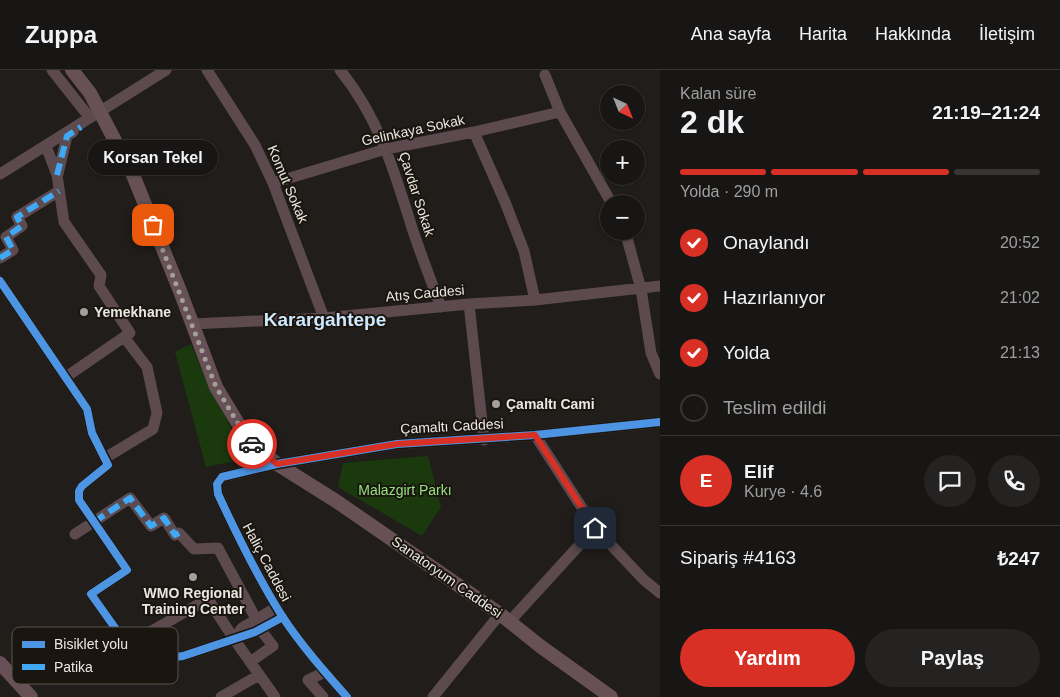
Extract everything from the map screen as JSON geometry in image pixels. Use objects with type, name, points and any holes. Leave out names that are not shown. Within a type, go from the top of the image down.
[{"type":"main road","name":"Sanatoryum Caddesi","points":[[72,70],[90,93],[95,115],[133,175],[216,387],[248,440],[277,464],[336,501],[505,618],[540,646],[611,697]]},
{"type":"main road","points":[[0,663],[12,676]]},
{"type":"main road","points":[[19,684],[31,697]]},
{"type":"street","points":[[52,70],[95,115]]},
{"type":"street","points":[[0,174],[166,70]]},
{"type":"street","name":"Komut Sokak","points":[[207,70],[255,145],[274,183],[324,318]]},
{"type":"street","name":"Çavdar Sokak","points":[[342,70],[362,100],[386,149],[422,257],[441,307]]},
{"type":"street","points":[[545,75],[560,112],[607,195]]},
{"type":"street","name":"Gelinkaya Sokak","points":[[274,183],[386,149],[474,132],[560,112]]},
{"type":"street","points":[[57,175],[67,136],[81,128]]},
{"type":"street","points":[[474,132],[524,251],[534,300]]},
{"type":"street","points":[[46,146],[57,175],[64,222],[100,275],[99,286],[130,333],[66,377]]},
{"type":"street","points":[[0,258],[13,250],[6,237],[22,226],[17,217],[59,190]]},
{"type":"street","points":[[627,240],[641,289],[652,353],[660,374]]},
{"type":"street","points":[[0,281],[87,409],[92,433],[108,465],[82,486],[79,491],[79,500],[127,570],[91,594],[114,627]]},
{"type":"street","name":"Atış Caddesi","points":[[192,324],[324,318],[468,304],[534,300],[660,286]]},
{"type":"street","points":[[468,304],[484,440]]},
{"type":"street","points":[[105,458],[153,428],[157,413],[147,367],[124,337]]},
{"type":"street","name":"Çamaltı Caddesi","points":[[277,464],[397,444],[484,440],[660,422]]},
{"type":"street","points":[[535,435],[595,528],[644,580],[660,593]]},
{"type":"street","name":"Haliç Caddesi","points":[[277,464],[222,477],[217,484],[218,494],[280,612],[325,672],[347,697]]},
{"type":"street","points":[[75,534],[130,498],[151,526],[164,518],[175,535],[179,533],[194,549],[218,548],[258,624],[273,646],[250,662]]},
{"type":"street","points":[[433,697],[505,618],[595,528]]},
{"type":"street","points":[[160,627],[208,599],[275,697]]},
{"type":"street","points":[[178,657],[234,639],[242,628],[258,624],[280,612]]},
{"type":"street","points":[[323,697],[308,680],[325,672]]},
{"type":"street","points":[[224,696],[259,674]]},
{"type":"green space","points":[[191,344],[227,419],[238,449],[239,460],[206,467],[175,352]]},
{"type":"green space","name":"Malazgirt Parkı","points":[[428,456],[441,507],[422,536],[338,487],[343,463]]},
{"type":"marked path","points":[[57,175],[67,136],[81,127]]},
{"type":"marked path","points":[[0,258],[13,250],[6,237],[22,226],[17,217],[59,191]]},
{"type":"marked path","points":[[94,522],[130,498],[151,526],[164,518],[175,535],[179,533]]},
{"type":"cycle path","points":[[0,281],[87,409],[92,433],[108,465],[82,486],[79,491],[79,500],[127,570],[91,594],[114,627]]},
{"type":"cycle path","points":[[347,697],[297,637],[265,587],[240,541],[218,494],[217,484],[222,477],[277,464],[397,444],[535,435],[660,422]]},
{"type":"cycle path","points":[[178,657],[255,632],[283,617]]},
{"type":"way so far","points":[[153,225],[216,387],[252,444]]},
{"type":"place","name":"Korsan Tekel","points":[[153,225]]},
{"type":"place","name":"Yemekhane","points":[[84,312]]},
{"type":"place","name":"Çamaltı Cami","points":[[496,404]]},
{"type":"place","name":"WMO Regional Training Center","points":[[193,577]]},
{"type":"district","name":"Karargahtepe","points":[[325,319]]},
{"type":"route","points":[[252,444],[277,464],[397,444],[484,440],[535,435],[595,528]]}]
